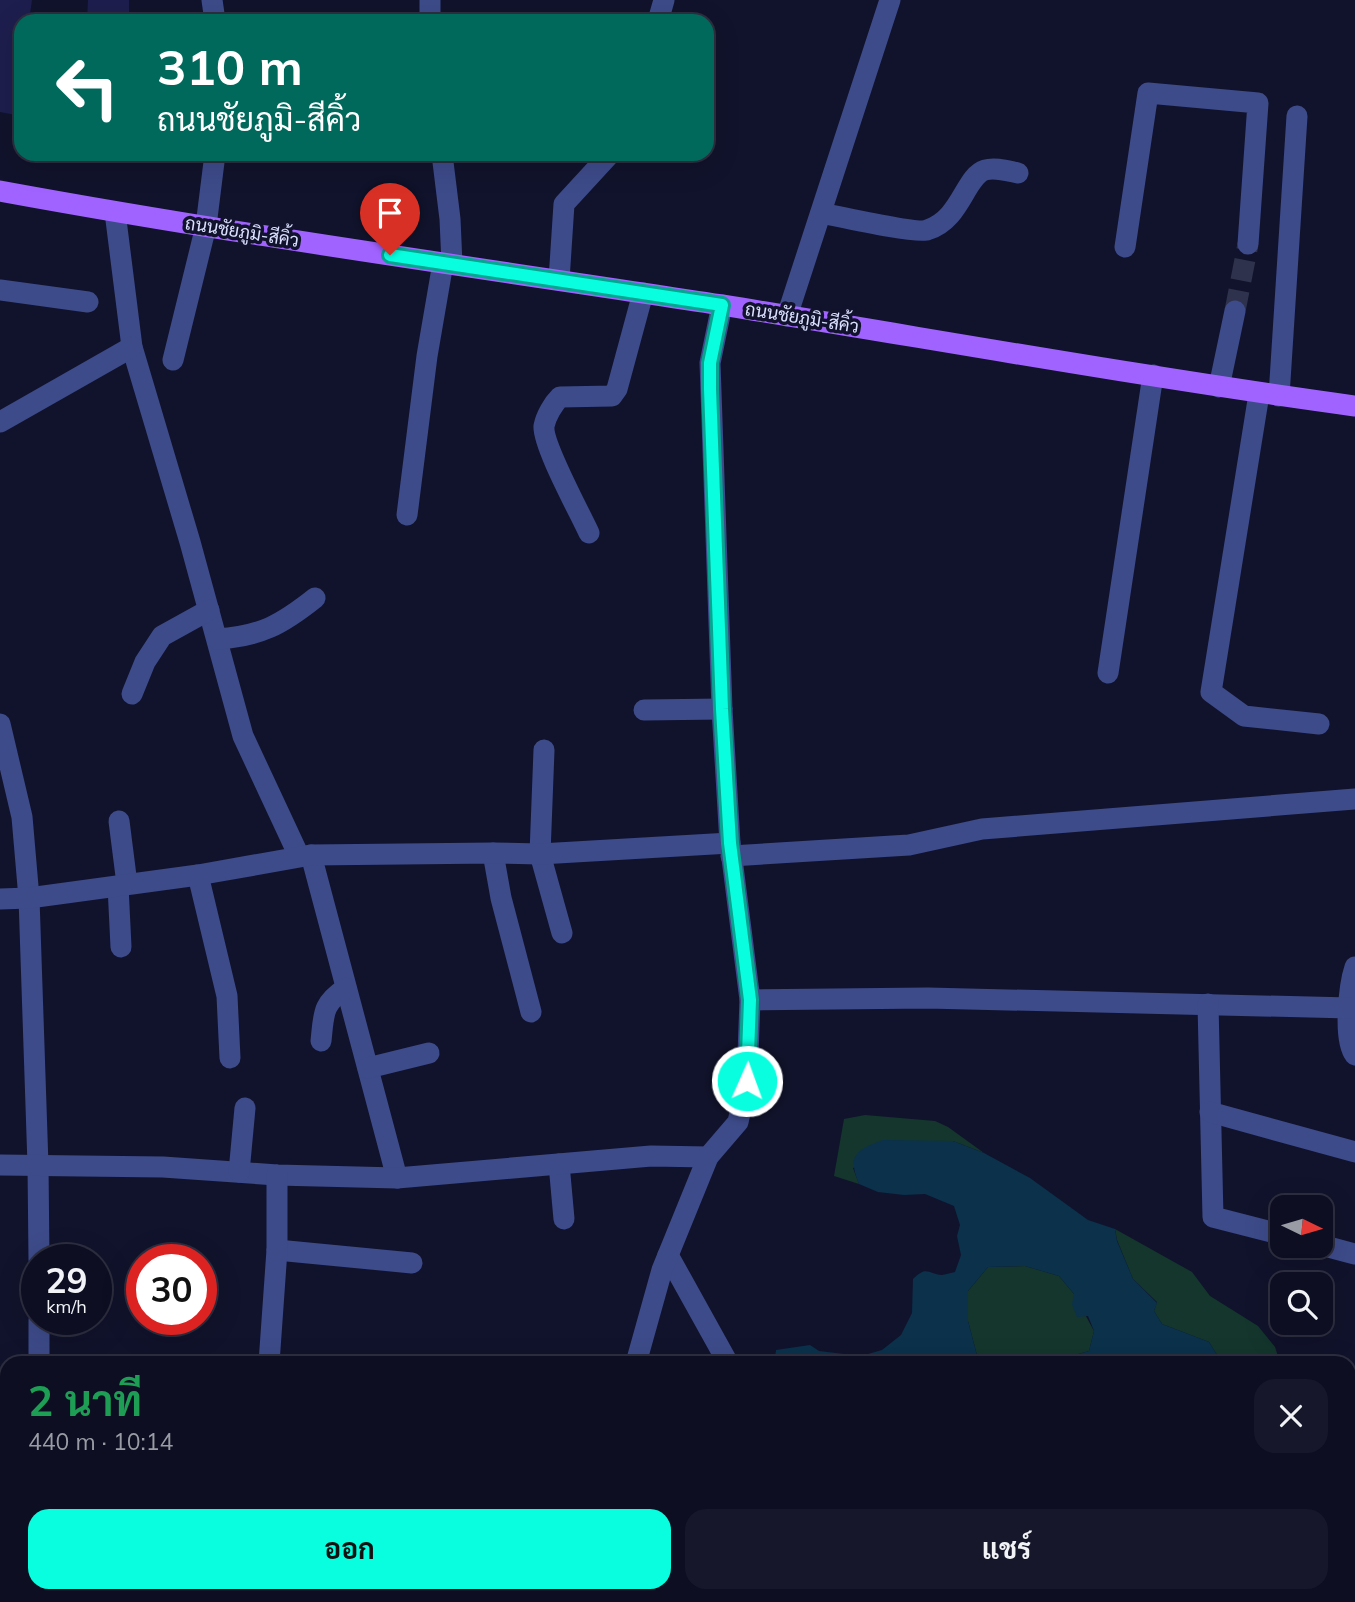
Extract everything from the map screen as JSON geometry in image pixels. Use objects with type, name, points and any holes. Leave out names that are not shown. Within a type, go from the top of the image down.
[{"type":"main road","name":"ถนนชัยภูมิ-สีคิ้ว","points":[[1,195],[722,305],[1355,407]]},
{"type":"street","points":[[787,316],[890,0]]},
{"type":"street","points":[[1125,247],[1148,93],[1258,103],[1248,244]]},
{"type":"street","points":[[1297,116],[1269,395],[1211,692],[1244,716],[1319,724]]},
{"type":"street","points":[[173,359],[206,226],[214,161]]},
{"type":"street","points":[[407,514],[428,356],[447,263],[450,219],[443,161]]},
{"type":"street","points":[[559,281],[564,204],[604,161]]},
{"type":"street","points":[[821,213],[925,232],[942,223],[960,205],[976,174],[988,169],[1018,173]]},
{"type":"street","points":[[115,212],[132,347],[243,736],[305,856],[346,988],[397,1178]]},
{"type":"street","points":[[0,290],[88,302]]},
{"type":"street","points":[[589,533],[547,444],[544,427],[554,403],[560,397],[612,396],[617,389],[643,293]]},
{"type":"street","points":[[638,1356],[662,1270],[708,1157],[737,1122],[747,1081],[750,1000],[731,849],[722,709],[710,363],[722,305]]},
{"type":"street","points":[[1219,387],[1235,311]]},
{"type":"street","points":[[0,422],[132,347]]},
{"type":"street","points":[[1108,673],[1153,375]]},
{"type":"street","points":[[217,639],[239,638],[268,630],[294,615],[315,598]]},
{"type":"street","points":[[132,694],[145,662],[162,636],[209,610]]},
{"type":"street","points":[[644,710],[722,709]]},
{"type":"street","points":[[0,724],[22,817],[29,898],[39,1244]]},
{"type":"street","points":[[544,750],[540,855],[562,933]]},
{"type":"street","points":[[0,899],[29,898],[123,885],[305,856],[493,852],[540,855],[909,845],[982,829],[1355,799]]},
{"type":"street","points":[[119,821],[123,885],[121,947]]},
{"type":"street","points":[[493,852],[501,898],[531,1012]]},
{"type":"street","points":[[198,874],[227,996],[230,1058]]},
{"type":"street","points":[[1355,967],[1351,979],[1349,1044],[1355,1055]]},
{"type":"street","points":[[321,1041],[324,1008],[346,988]]},
{"type":"street","points":[[750,1000],[928,998],[1350,1008]]},
{"type":"street","points":[[1208,1004],[1213,1217],[1270,1232]]},
{"type":"street","points":[[368,1068],[429,1054]]},
{"type":"street","points":[[239,1172],[245,1108]]},
{"type":"street","points":[[1210,1112],[1355,1152]]},
{"type":"street","points":[[0,1164],[163,1167],[277,1175],[397,1178],[651,1156],[708,1157]]},
{"type":"street","points":[[559,1164],[564,1219]]},
{"type":"street","points":[[270,1356],[277,1251],[277,1175]]},
{"type":"street","points":[[1334,1248],[1355,1254]]},
{"type":"street","points":[[277,1251],[412,1263]]},
{"type":"street","points":[[668,1255],[724,1356]]},
{"type":"street","points":[[39,1335],[39,1356]]},
{"type":"green space","points":[[865,1115],[935,1121],[984,1153],[953,1141],[853,1168],[859,1184],[834,1176],[844,1119]]},
{"type":"green space","points":[[1115,1229],[1192,1272],[1210,1296],[1258,1326],[1275,1347],[1278,1356],[1218,1356],[1209,1342],[1162,1324],[1154,1311],[1157,1302],[1133,1279]]},
{"type":"green space","points":[[1025,1266],[1059,1276],[1074,1294],[1094,1331],[1089,1351],[1075,1356],[977,1356],[968,1321],[968,1291],[988,1267]]},
{"type":"water","points":[[883,1140],[953,1141],[984,1153],[1030,1178],[1088,1220],[1115,1229],[1117,1241],[1133,1279],[1157,1303],[1154,1311],[1162,1324],[1209,1342],[1218,1356],[1075,1356],[1089,1351],[1094,1331],[1088,1316],[1077,1317],[1072,1304],[1074,1294],[1059,1276],[1025,1266],[988,1267],[968,1291],[968,1321],[977,1356],[861,1356],[882,1350],[901,1335],[912,1313],[913,1279],[925,1271],[942,1275],[955,1272],[961,1255],[957,1236],[960,1225],[954,1206],[925,1194],[878,1192],[859,1184],[854,1160],[866,1147]]},
{"type":"water","points":[[810,1345],[819,1351],[861,1356],[775,1356],[776,1350]]},
{"type":"building","points":[[0,0],[32,0],[30,14],[14,14],[14,115],[0,112]]},
{"type":"building","points":[[88,0],[129,0],[129,14],[87,14]]},
{"type":"tunnel","points":[[1235,311],[1248,244]]},
{"type":"route","points":[[390,255],[722,305],[710,363],[710,389],[730,843],[750,1000],[747,1081]]}]
